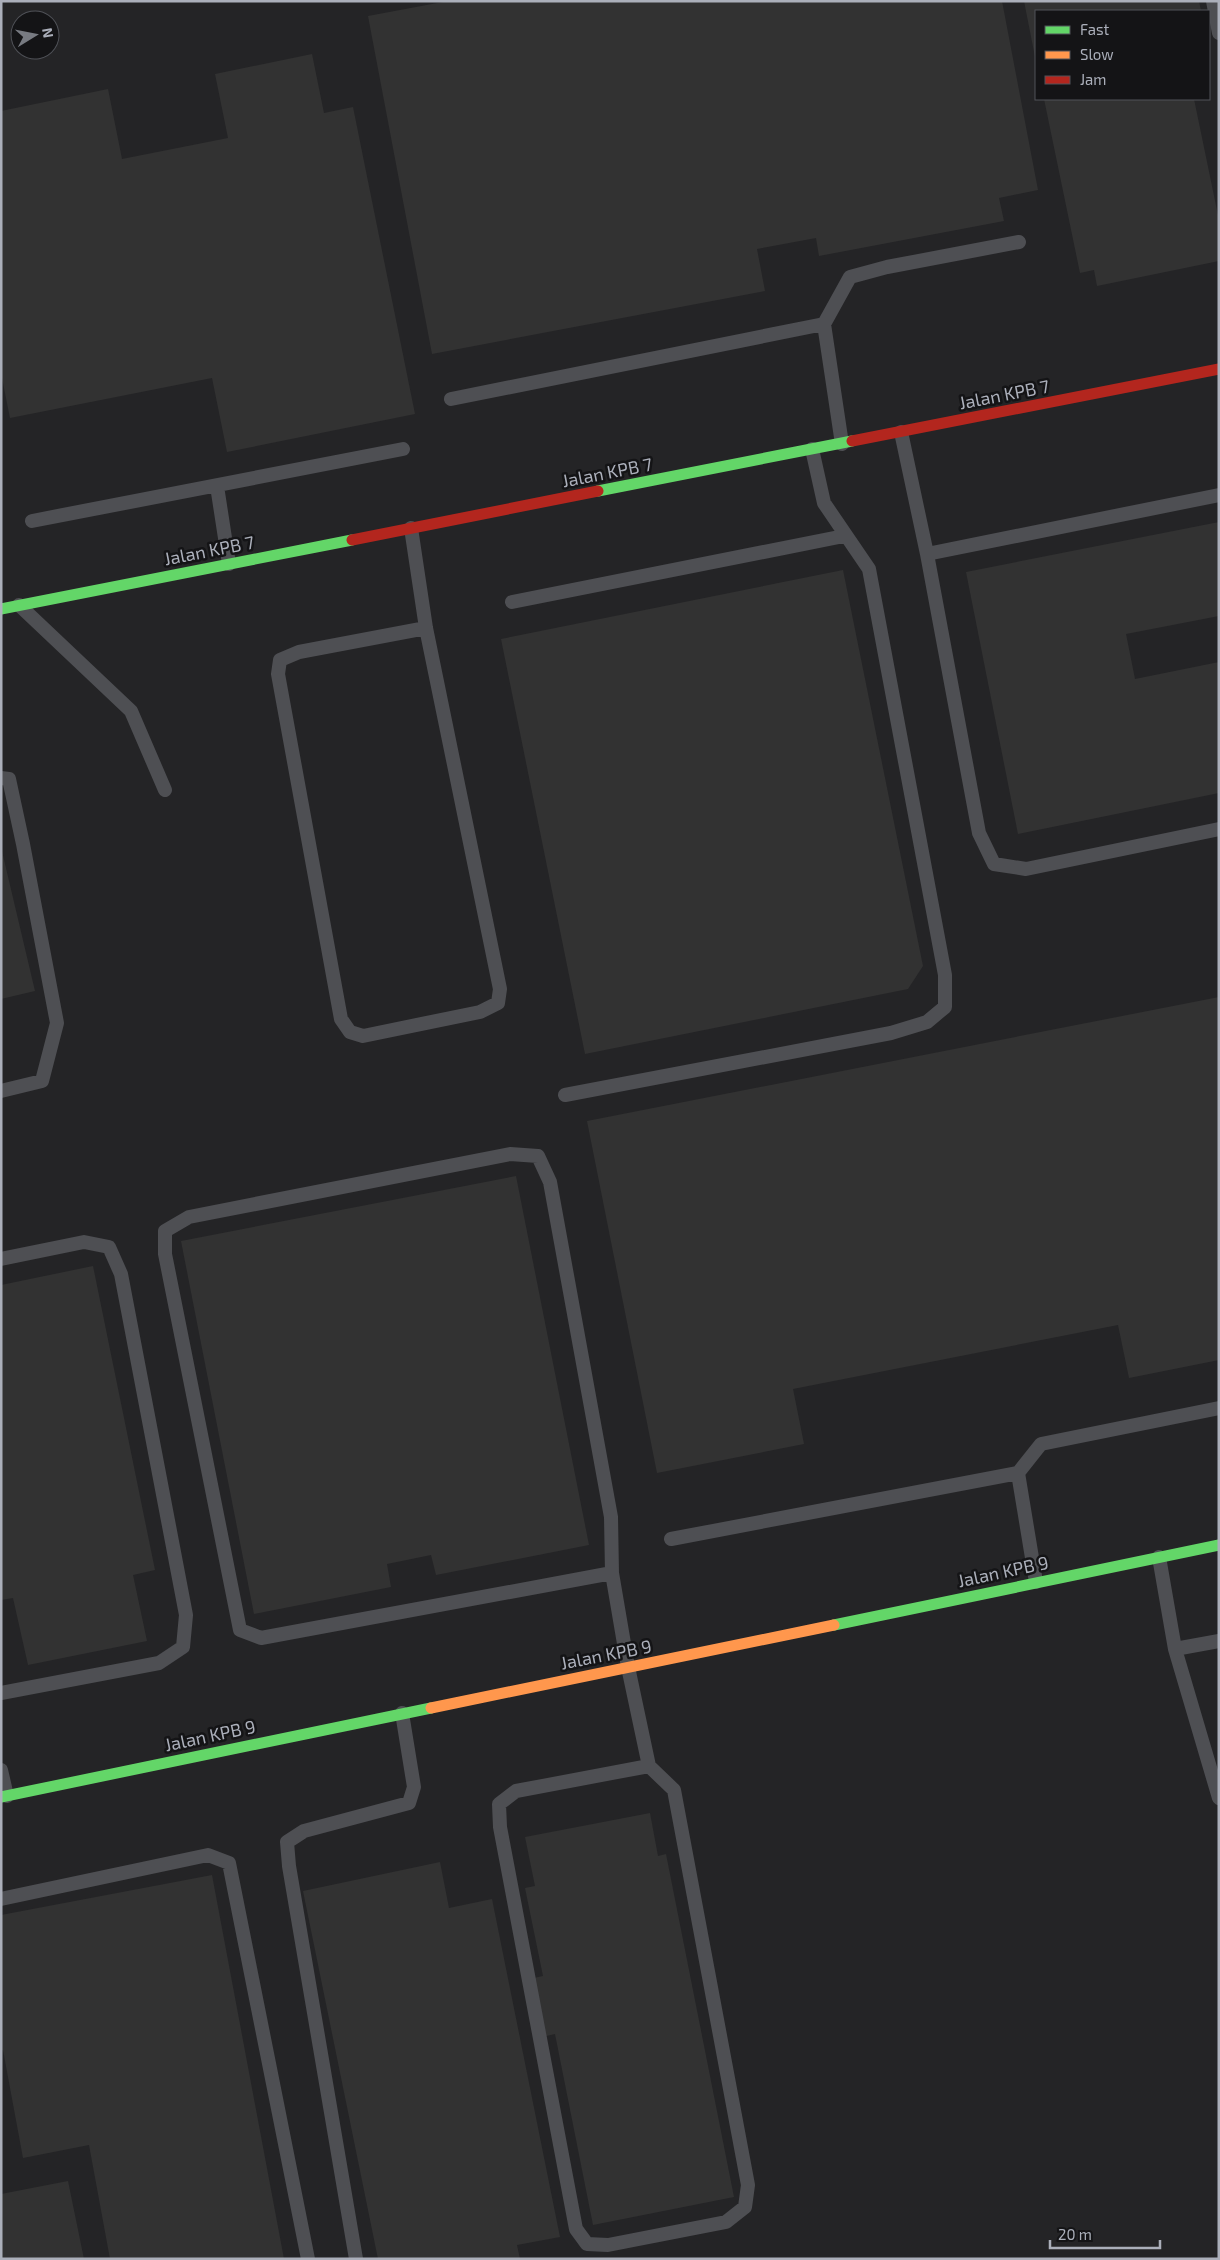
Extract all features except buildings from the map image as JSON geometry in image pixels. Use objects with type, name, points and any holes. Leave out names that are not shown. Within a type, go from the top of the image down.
[{"type":"street","name":"Jalan KPB 7","points":[[1,609],[1219,369]]},
{"type":"street","name":"Jalan KPB 9","points":[[4,1796],[1219,1545]]},
{"type":"lane","points":[[1213,1],[1219,33]]},
{"type":"lane","points":[[842,444],[824,324],[850,277],[888,267],[1019,242]]},
{"type":"lane","points":[[451,399],[824,324]]},
{"type":"lane","points":[[900,432],[927,554],[979,832],[994,864],[1026,869],[1219,829]]},
{"type":"lane","points":[[32,521],[403,449]]},
{"type":"lane","points":[[565,1095],[891,1033],[927,1022],[945,1007],[945,975],[869,569],[844,536],[824,503],[812,449]]},
{"type":"lane","points":[[217,486],[229,564]]},
{"type":"lane","points":[[927,554],[1219,496]]},
{"type":"lane","points":[[411,528],[426,628],[500,989],[498,1003],[480,1012],[363,1036],[350,1032],[341,1019],[278,674],[280,660],[299,652],[426,628]]},
{"type":"lane","points":[[512,602],[844,536]]},
{"type":"lane","points":[[19,605],[131,711],[165,790]]},
{"type":"lane","points":[[1,778],[9,779],[57,1023],[42,1081],[1,1091]]},
{"type":"lane","points":[[612,1573],[261,1638],[240,1630],[164,1254],[166,1231],[189,1217],[510,1154],[538,1156],[550,1182],[611,1517],[612,1573],[628,1667],[649,1766],[674,1790],[748,2185],[745,2207],[726,2222],[608,2245],[587,2244],[576,2229],[500,1827],[499,1804],[516,1791],[649,1766]]},
{"type":"lane","points":[[1,1259],[84,1242],[109,1247],[121,1274],[186,1615],[183,1647],[158,1663],[1,1693]]},
{"type":"lane","points":[[671,1539],[1018,1473],[1041,1444],[1219,1408]]},
{"type":"lane","points":[[1018,1473],[1036,1582]]},
{"type":"lane","points":[[1159,1557],[1176,1649],[1219,1798]]},
{"type":"lane","points":[[1176,1649],[1219,1641]]},
{"type":"lane","points":[[356,2259],[287,1842],[304,1831],[409,1803],[414,1787],[402,1713]]},
{"type":"lane","points":[[1,1770],[4,1796]]},
{"type":"lane","points":[[1,1899],[208,1855],[229,1863],[308,2259]]},
{"type":"shaded area","points":[[1,1],[1219,1],[1219,2259],[1,2259]]},
{"type":"traffic: fast","points":[[598,491],[852,441]]},
{"type":"traffic: fast","points":[[1,609],[352,540]]},
{"type":"traffic: fast","points":[[834,1625],[1219,1545]]},
{"type":"traffic: fast","points":[[1,1797],[431,1708]]},
{"type":"traffic: slow","points":[[431,1708],[834,1625]]},
{"type":"traffic: jam","points":[[852,441],[1219,369]]},
{"type":"traffic: jam","points":[[352,540],[598,491]]}]
